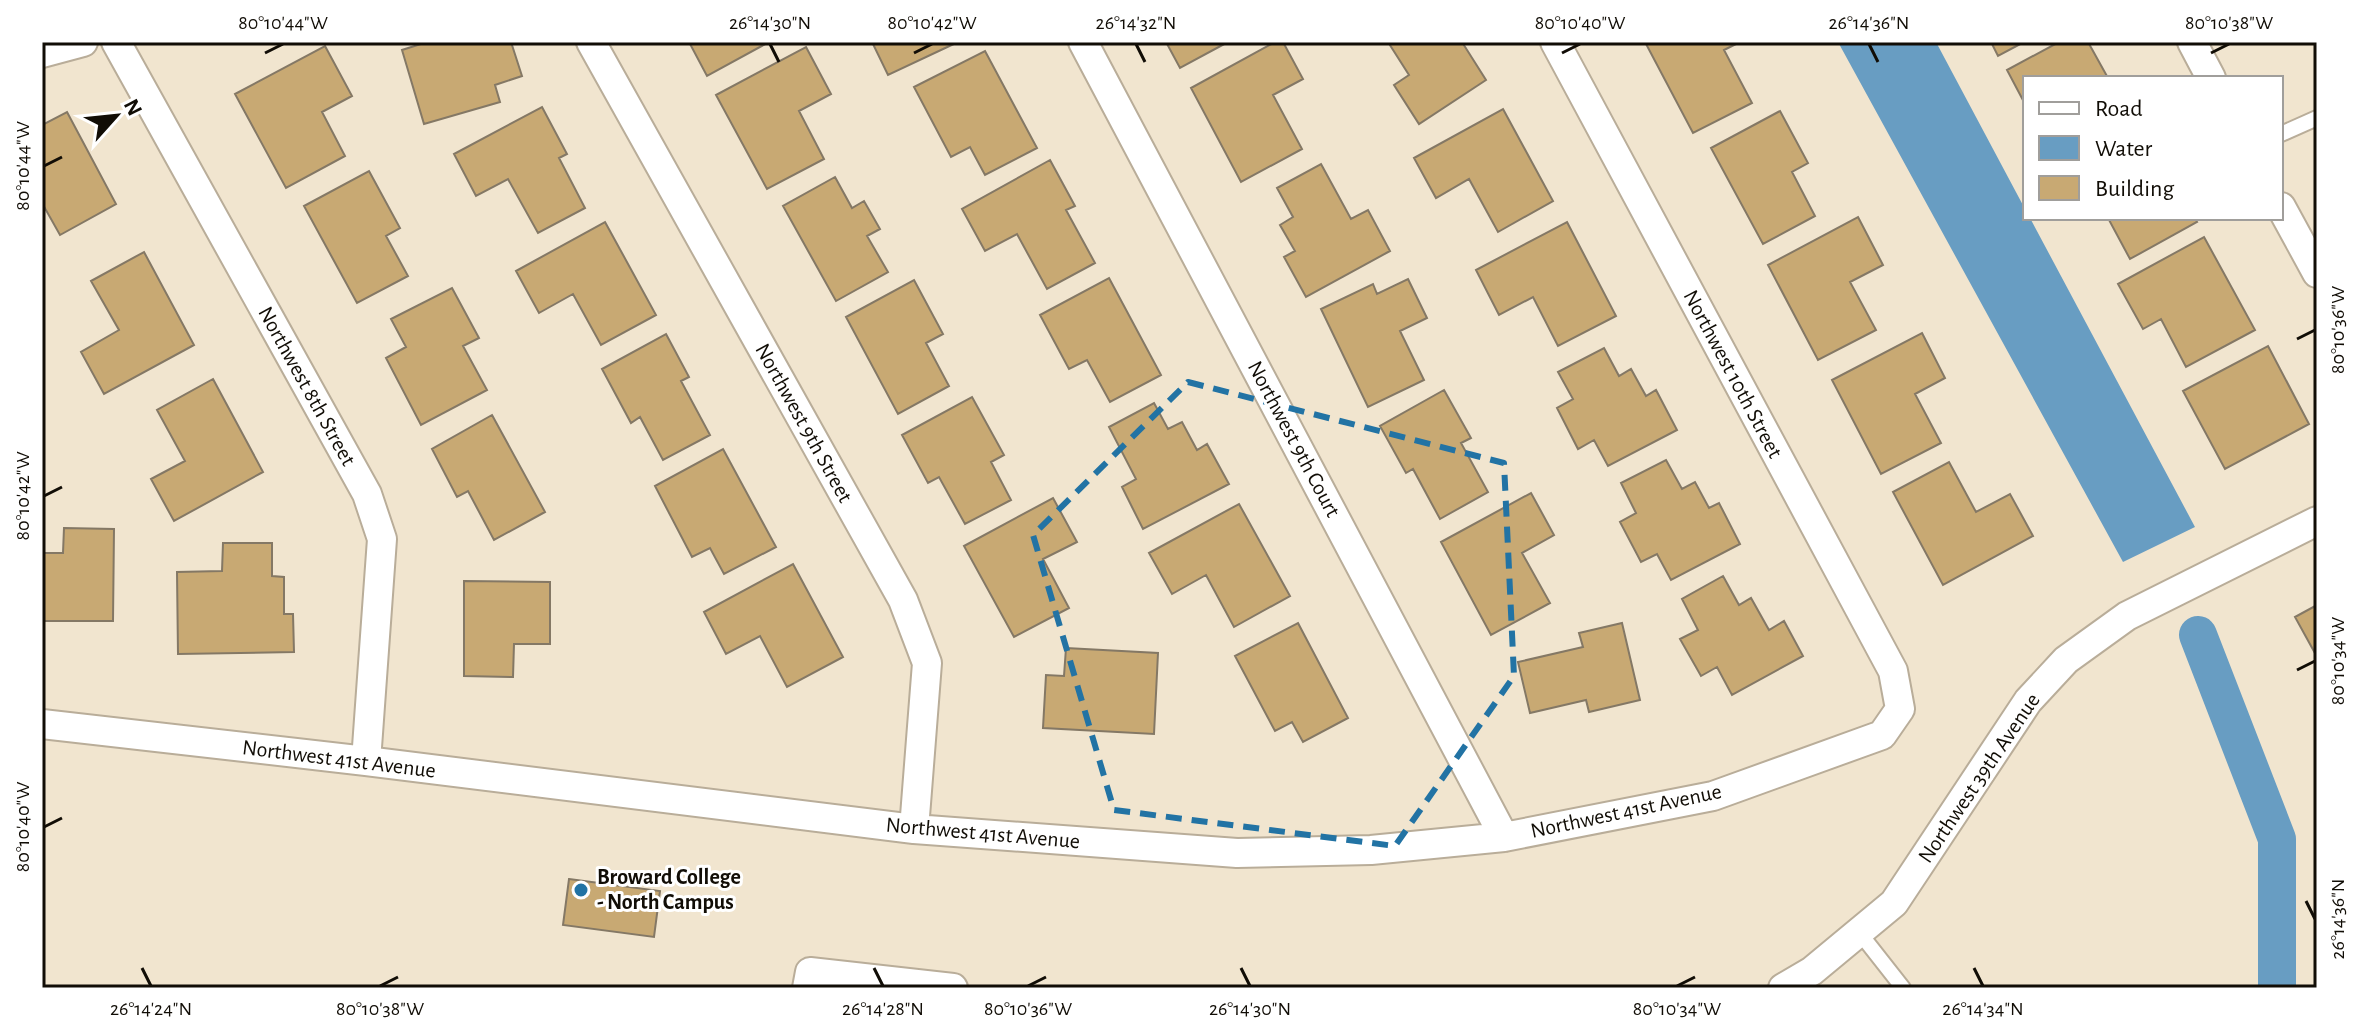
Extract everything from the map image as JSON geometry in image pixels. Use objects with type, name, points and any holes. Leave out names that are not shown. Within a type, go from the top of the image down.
[{"type":"street","points":[[42,53],[83,42]]},
{"type":"street","name":"Northwest 8th Street","points":[[116,42],[367,494],[382,539],[366,761]]},
{"type":"street","name":"Northwest 9th Street","points":[[591,42],[903,600],[927,663],[914,829]]},
{"type":"street","name":"Northwest 9th Court","points":[[1083,42],[1504,837]]},
{"type":"street","name":"Northwest 10th Street","points":[[1555,42],[1893,671],[1900,709]]},
{"type":"street","points":[[2192,42],[2210,76]]},
{"type":"street","points":[[2283,211],[2317,273]]},
{"type":"street","name":"Northwest 39th Avenue","points":[[1783,988],[1812,971],[1894,903],[2028,701],[2066,660],[2127,616],[2317,521]]},
{"type":"street","name":"Northwest 41st Avenue","points":[[42,724],[914,829],[1237,853],[1371,850],[1504,837],[1713,796],[1882,735],[1900,709]]},
{"type":"street","points":[[808,980],[953,988]]},
{"type":"lane","points":[[2283,133],[2317,118]]},
{"type":"lane","points":[[1859,932],[1903,988]]},
{"type":"highlighted area","points":[[1188,382],[1504,463],[1514,676],[1395,846],[1114,810],[1033,535]]},
{"type":"water","points":[[1838,42],[1936,42],[2023,205],[2023,220],[2031,220],[2195,527],[2123,562]]},
{"type":"building","points":[[427,42],[511,42],[522,76],[495,85],[500,102],[424,124],[402,50]]},
{"type":"building","points":[[689,42],[769,42],[707,76]]},
{"type":"building","points":[[872,42],[958,42],[888,75]]},
{"type":"building","points":[[1166,42],[1228,42],[1180,68]]},
{"type":"building","points":[[1275,42],[1283,42],[1303,79],[1273,95],[1302,149],[1241,182],[1191,88]]},
{"type":"building","points":[[1388,42],[1462,42],[1486,80],[1419,124],[1394,85],[1409,75]]},
{"type":"building","points":[[1645,42],[1740,42],[1724,50],[1752,103],[1693,133]]},
{"type":"building","points":[[1991,42],[2024,42],[1998,56]]},
{"type":"building","points":[[2059,42],[2088,42],[2107,76],[2023,76],[2023,100],[2007,70]]},
{"type":"building","points":[[325,46],[352,96],[322,112],[345,156],[286,188],[235,94]]},
{"type":"building","points":[[806,47],[831,94],[799,111],[824,159],[767,189],[716,95]]},
{"type":"building","points":[[985,51],[1037,148],[985,175],[970,147],[951,157],[914,87]]},
{"type":"building","points":[[542,107],[567,154],[559,158],[585,208],[538,233],[508,179],[476,196],[454,154]]},
{"type":"building","points":[[1503,109],[1553,201],[1498,232],[1469,179],[1436,198],[1414,158]]},
{"type":"building","points":[[1780,111],[1808,163],[1792,172],[1815,216],[1763,244],[1711,148]]},
{"type":"building","points":[[67,112],[116,204],[60,235],[42,203],[42,125]]},
{"type":"building","points":[[1050,160],[1075,206],[1066,210],[1095,263],[1047,289],[1017,234],[985,251],[962,209]]},
{"type":"building","points":[[1321,164],[1351,219],[1368,210],[1390,251],[1306,297],[1284,257],[1295,251],[1280,225],[1293,217],[1277,188]]},
{"type":"building","points":[[369,171],[400,228],[386,236],[408,276],[357,303],[304,206]]},
{"type":"building","points":[[835,177],[852,208],[864,201],[880,229],[867,236],[888,272],[836,301],[783,206]]},
{"type":"building","points":[[1858,217],[1883,265],[1850,282],[1876,330],[1818,360],[1768,265]]},
{"type":"building","points":[[2109,220],[2197,222],[2130,259]]},
{"type":"building","points":[[605,222],[656,315],[601,345],[573,294],[539,313],[516,271]]},
{"type":"building","points":[[1567,222],[1616,316],[1558,346],[1533,297],[1499,315],[1476,270]]},
{"type":"building","points":[[2204,237],[2255,330],[2186,367],[2161,319],[2143,329],[2118,284]]},
{"type":"building","points":[[144,252],[194,345],[104,394],[81,352],[119,330],[91,281]]},
{"type":"building","points":[[1109,278],[1161,375],[1110,402],[1087,360],[1069,369],[1040,315]]},
{"type":"building","points":[[1408,279],[1427,318],[1400,331],[1424,380],[1368,407],[1321,309],[1373,284],[1377,294]]},
{"type":"building","points":[[914,280],[943,334],[926,343],[949,386],[898,414],[846,317]]},
{"type":"building","points":[[452,288],[479,338],[463,346],[487,390],[421,425],[386,358],[406,347],[391,319]]},
{"type":"building","points":[[1922,333],[1945,378],[1915,394],[1941,443],[1881,474],[1832,380]]},
{"type":"building","points":[[666,334],[689,377],[681,381],[710,435],[663,460],[640,417],[631,423],[602,369]]},
{"type":"building","points":[[2268,346],[2309,424],[2225,469],[2183,391]]},
{"type":"building","points":[[1604,348],[1619,376],[1631,369],[1646,396],[1656,390],[1677,430],[1608,466],[1594,440],[1578,449],[1557,408],[1573,399],[1558,372]]},
{"type":"building","points":[[213,379],[263,472],[174,521],[151,479],[185,461],[157,410]]},
{"type":"building","points":[[1444,390],[1471,438],[1461,443],[1488,492],[1440,519],[1413,469],[1406,473],[1380,426]]},
{"type":"building","points":[[972,397],[1004,455],[991,462],[1011,500],[965,524],[939,477],[928,483],[902,435]]},
{"type":"building","points":[[1154,403],[1168,429],[1182,422],[1197,450],[1207,444],[1229,484],[1143,529],[1122,487],[1136,479],[1109,427]]},
{"type":"building","points":[[492,415],[545,512],[494,540],[468,491],[457,497],[432,449]]},
{"type":"building","points":[[723,449],[776,547],[724,574],[710,548],[692,557],[655,486]]},
{"type":"building","points":[[1666,460],[1682,489],[1695,482],[1709,508],[1719,503],[1740,544],[1671,580],[1657,554],[1641,562],[1620,522],[1636,513],[1621,483]]},
{"type":"building","points":[[1949,462],[1976,512],[2010,494],[2033,536],[1943,585],[1893,492]]},
{"type":"building","points":[[1531,493],[1554,535],[1522,553],[1550,603],[1491,635],[1441,542]]},
{"type":"building","points":[[1053,498],[1077,542],[1043,559],[1069,608],[1014,637],[964,546]]},
{"type":"building","points":[[1239,504],[1290,596],[1234,627],[1206,575],[1172,594],[1149,553]]},
{"type":"building","points":[[64,528],[114,529],[113,621],[42,621],[42,553],[63,553]]},
{"type":"building","points":[[223,543],[272,543],[272,576],[284,577],[284,614],[293,614],[294,652],[178,654],[177,572],[222,571]]},
{"type":"building","points":[[793,564],[843,657],[787,687],[760,636],[726,654],[704,612]]},
{"type":"building","points":[[1723,576],[1739,605],[1751,598],[1769,630],[1784,621],[1803,656],[1732,695],[1717,667],[1701,676],[1680,639],[1698,630],[1682,599]]},
{"type":"building","points":[[464,581],[550,582],[550,644],[514,644],[513,677],[464,676]]},
{"type":"building","points":[[2317,605],[2317,654],[2316,655],[2295,617]]},
{"type":"building","points":[[1298,623],[1348,718],[1303,742],[1292,722],[1275,731],[1235,656]]},
{"type":"building","points":[[1622,623],[1640,700],[1589,712],[1586,700],[1530,713],[1518,662],[1583,647],[1579,633]]},
{"type":"building","points":[[1066,648],[1158,653],[1154,734],[1043,728],[1046,675],[1064,676]]},
{"type":"building","points":[[569,879],[660,891],[654,937],[563,925]]},
{"type":"waterway","points":[[2198,635],[2277,839],[2277,988]]},
{"type":"place","name":"Broward College - North Campus","points":[[581,890]]}]
